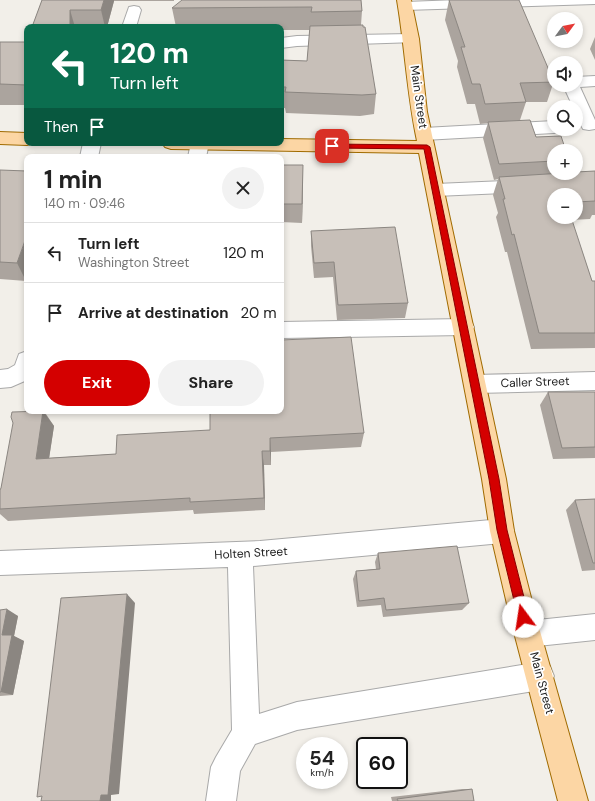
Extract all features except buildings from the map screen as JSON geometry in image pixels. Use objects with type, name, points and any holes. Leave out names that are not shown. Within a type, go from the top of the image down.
[{"type":"main road","name":"Main Street","points":[[405,3],[411,39],[419,112],[464,327],[494,479],[502,530],[528,634],[573,801]]},
{"type":"main road","points":[[0,138],[24,139]]},
{"type":"main road","points":[[284,145],[425,141]]},
{"type":"main road","points":[[188,146],[199,148],[264,146]]},
{"type":"street","points":[[405,3],[595,0]]},
{"type":"street","points":[[130,24],[134,10]]},
{"type":"street","points":[[284,43],[297,41],[411,39]]},
{"type":"street","points":[[583,82],[595,81]]},
{"type":"street","points":[[574,92],[587,125]]},
{"type":"street","points":[[425,141],[547,128]]},
{"type":"street","points":[[436,190],[542,185]]},
{"type":"street","points":[[284,330],[464,327]]},
{"type":"street","points":[[0,379],[12,378],[24,371]]},
{"type":"street","name":"Caller Street","points":[[475,384],[595,381]]},
{"type":"street","name":"Holten Street","points":[[0,563],[240,554],[502,530]]},
{"type":"street","points":[[221,801],[226,767],[246,733],[240,554]]},
{"type":"street","points":[[528,634],[595,628]]},
{"type":"street","points":[[246,733],[297,716],[540,676]]},
{"type":"route","points":[[332,146],[427,147],[494,479],[502,530],[523,617]]}]
